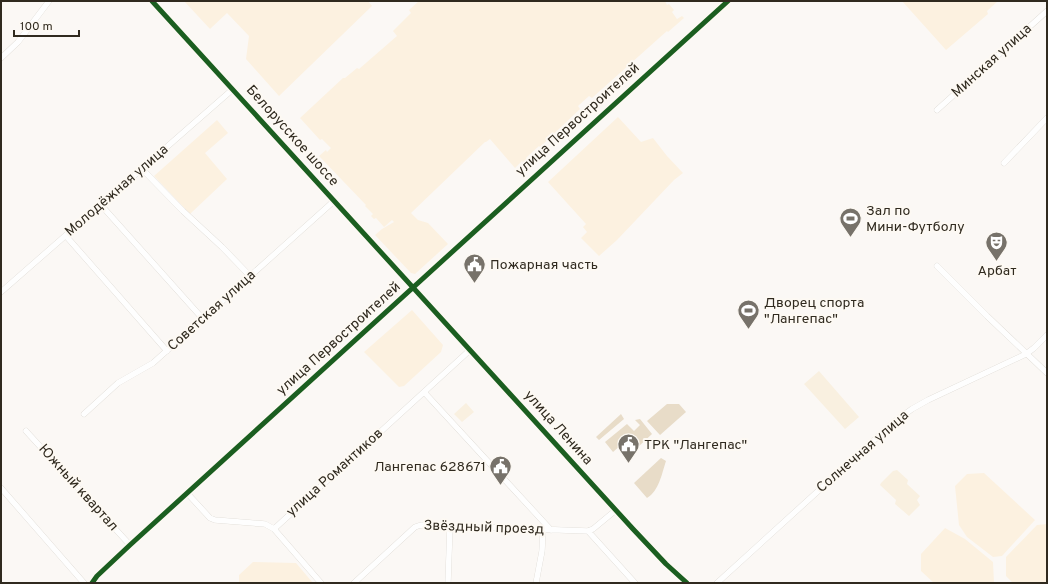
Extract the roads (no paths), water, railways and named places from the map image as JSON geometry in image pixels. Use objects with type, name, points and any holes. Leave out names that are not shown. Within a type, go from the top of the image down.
[{"type":"street","points":[[1,58],[22,37],[49,1]]},
{"type":"street","name":"Белорусское шоссе","points":[[152,1],[413,288]]},
{"type":"street","name":"улица Первостроителей","points":[[92,583],[97,576],[130,545],[728,1]]},
{"type":"street","name":"Минская улица","points":[[937,110],[1047,11]]},
{"type":"street","name":"Молодёжная улица","points":[[1,292],[233,89]]},
{"type":"street","points":[[1004,163],[1047,118]]},
{"type":"street","points":[[142,168],[183,211],[222,247],[250,276]]},
{"type":"street","name":"Советская улица","points":[[84,414],[118,383],[148,367],[167,351],[334,201]]},
{"type":"street","points":[[101,205],[203,319]]},
{"type":"street","points":[[66,236],[167,351]]},
{"type":"street","points":[[937,266],[1047,373]]},
{"type":"street","name":"улица Ленина","points":[[413,288],[658,556],[687,583]]},
{"type":"street","name":"Солнечная улица","points":[[717,583],[901,416],[928,400],[1026,354],[1047,335]]},
{"type":"street","name":"улица Романтиков","points":[[187,493],[210,518],[215,520],[265,524],[274,529],[470,350]]},
{"type":"street","points":[[424,392],[545,527],[536,583]]},
{"type":"street","name":"Южный квартал","points":[[26,431],[130,545]]},
{"type":"street","points":[[1,488],[84,583]]},
{"type":"street","points":[[616,510],[594,529],[588,531],[635,583]]},
{"type":"street","name":"Звёздный проезд","points":[[354,583],[416,527],[421,525],[545,527],[551,530],[588,531]]},
{"type":"street","points":[[448,583],[450,526]]},
{"type":"street","points":[[274,529],[321,583]]},
{"type":"place","name":"Зал по Мини-Футболу","points":[[851,238]]},
{"type":"place","name":"Арбат","points":[[997,262]]},
{"type":"place","name":"Пожарная часть","points":[[474,284]]},
{"type":"place","name":"Дворец спорта \"Лангепас\"","points":[[748,330]]},
{"type":"place","name":"ТРК \"Лангепас\"","points":[[628,464]]},
{"type":"place","name":"Лангепас 628671","points":[[501,486]]}]
